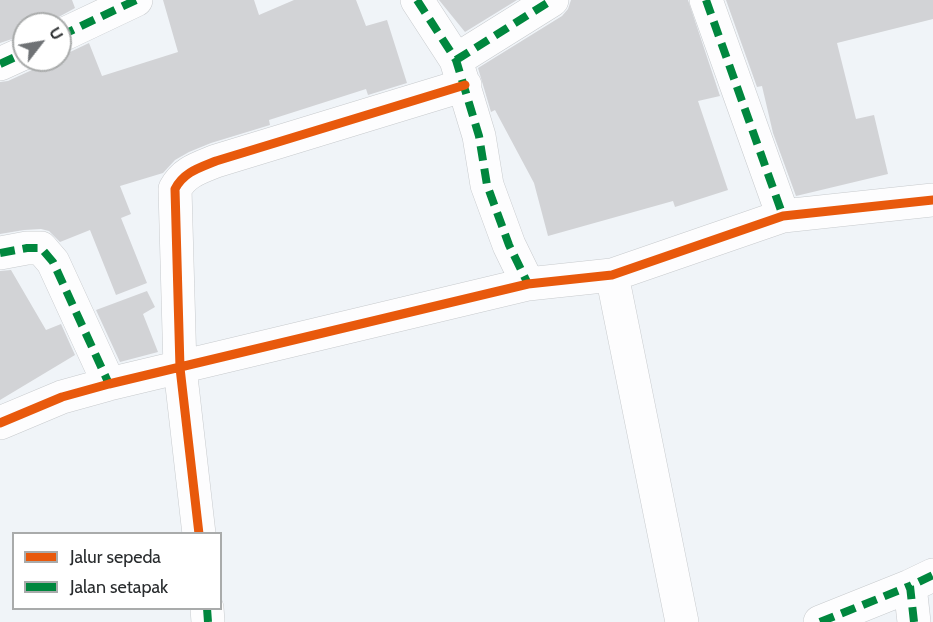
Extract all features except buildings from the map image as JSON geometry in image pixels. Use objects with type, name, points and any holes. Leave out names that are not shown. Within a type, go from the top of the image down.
[{"type":"street","points":[[417,0],[460,73],[479,136],[487,185],[509,245],[528,284]]},
{"type":"street","points":[[198,532],[180,368],[175,189],[180,179],[191,171],[216,161],[460,73],[552,0]]},
{"type":"street","points":[[706,0],[783,216]]},
{"type":"street","points":[[72,30],[132,1]]},
{"type":"street","points":[[0,423],[62,397],[109,384],[528,284],[612,275],[783,216],[933,200]]},
{"type":"street","points":[[0,253],[42,248],[53,262],[109,384]]},
{"type":"street","points":[[612,275],[682,622]]},
{"type":"street","points":[[820,622],[921,581]]},
{"type":"street","points":[[914,622],[921,581]]},
{"type":"marked path","points":[[72,30],[136,0]]},
{"type":"marked path","points":[[417,0],[456,60],[479,136],[487,185],[509,245],[528,284]]},
{"type":"marked path","points":[[456,60],[552,0]]},
{"type":"marked path","points":[[706,0],[783,216]]},
{"type":"marked path","points":[[0,64],[12,58]]},
{"type":"marked path","points":[[0,253],[41,248],[53,262],[109,384]]},
{"type":"marked path","points":[[914,622],[910,586],[933,575]]},
{"type":"marked path","points":[[820,622],[910,586]]},
{"type":"marked path","points":[[207,610],[208,622]]},
{"type":"cycle path","points":[[199,532],[180,368],[175,189],[187,175],[216,161],[465,85]]},
{"type":"cycle path","points":[[0,423],[62,397],[109,384],[528,284],[612,275],[783,216],[933,200]]}]
